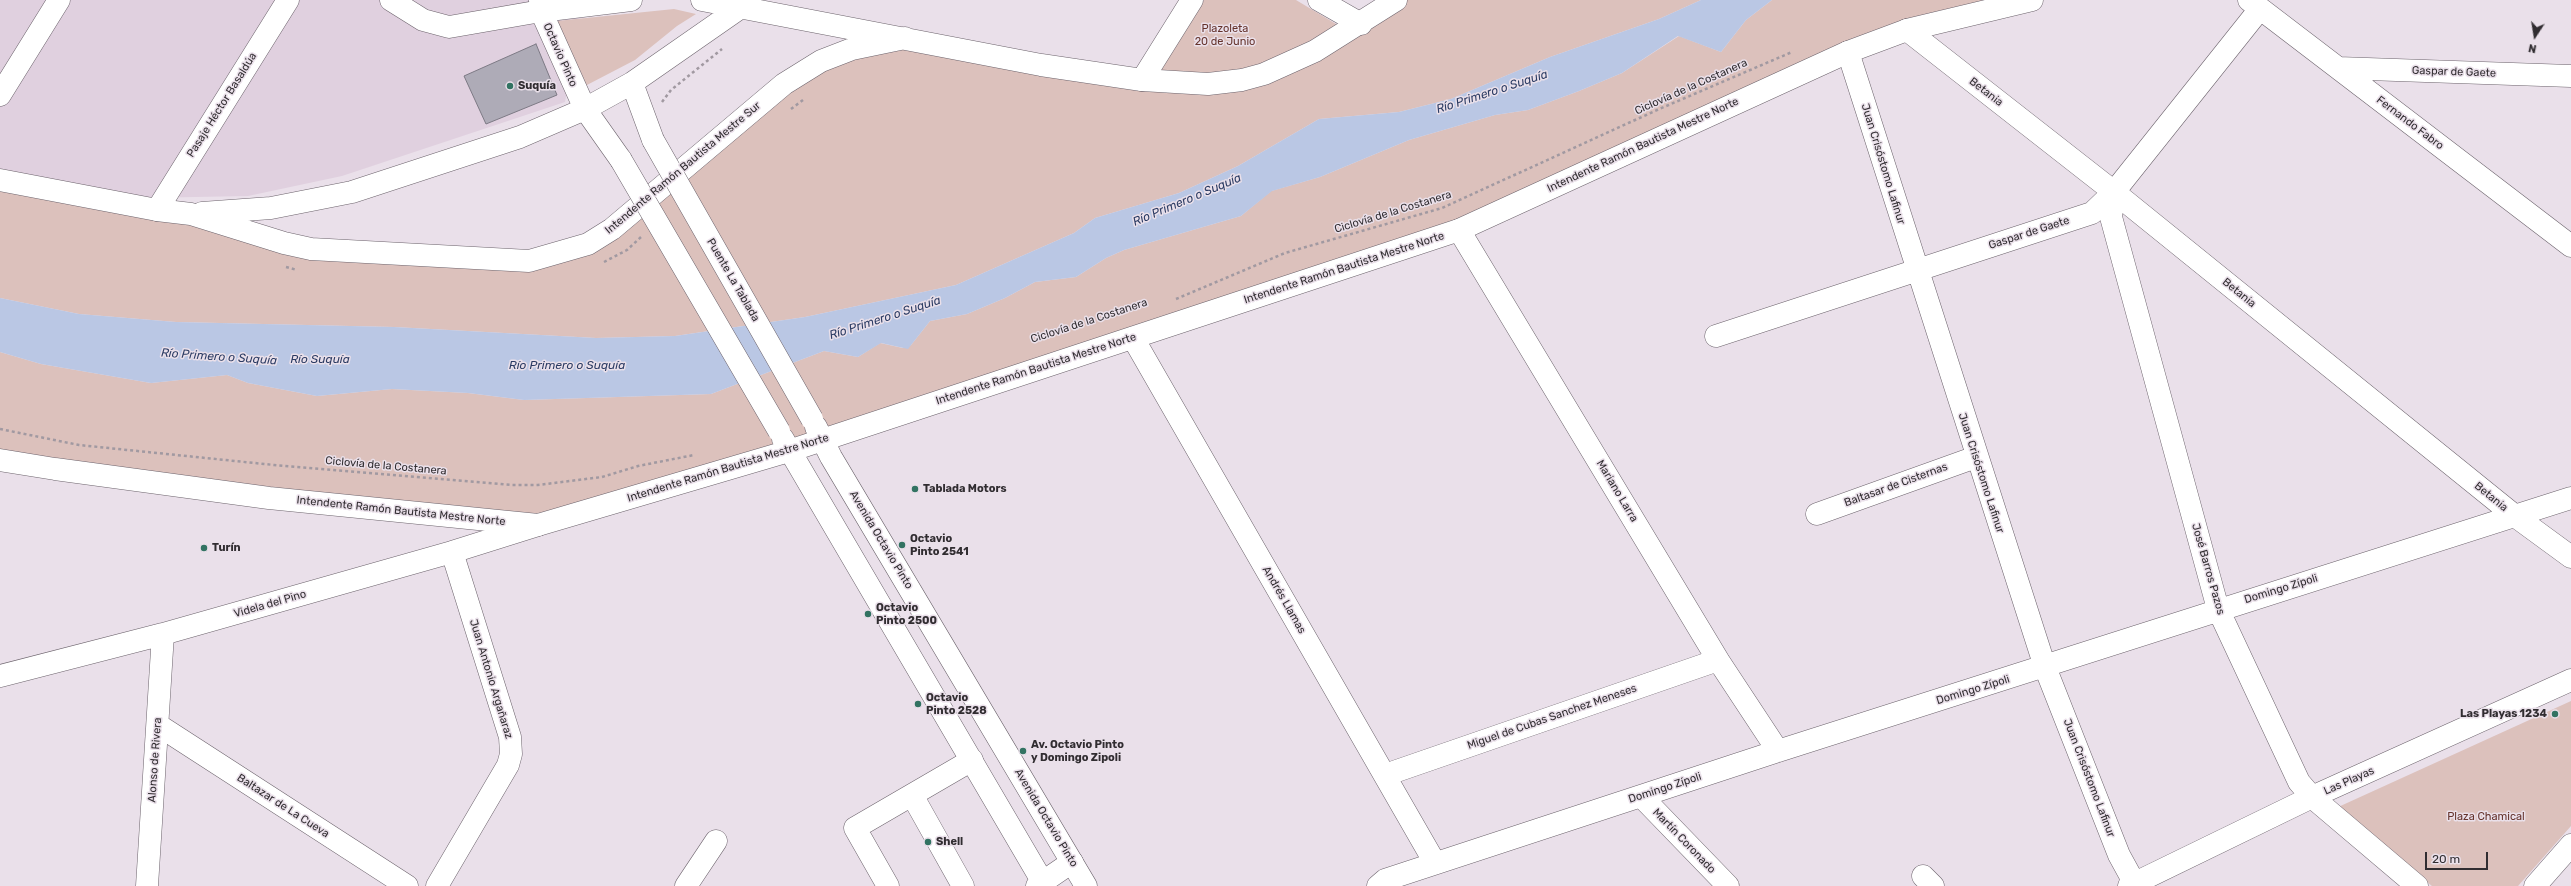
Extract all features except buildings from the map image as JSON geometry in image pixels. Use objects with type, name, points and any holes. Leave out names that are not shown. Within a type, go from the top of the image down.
[{"type":"street","points":[[0,95],[59,0]]},
{"type":"street","name":"Pasaje Héctor Basaldúa","points":[[157,210],[288,0]]},
{"type":"street","points":[[391,0],[423,20],[449,27],[540,6],[631,0]]},
{"type":"street","points":[[702,0],[746,4]]},
{"type":"street","points":[[1142,80],[1192,0]]},
{"type":"street","points":[[1319,0],[1361,24]]},
{"type":"street","name":"Intendente Ramón Bautista Mestre Sur","points":[[191,214],[271,208],[352,192],[520,137],[585,109],[632,83],[746,4],[1041,65],[1142,80],[1208,84],[1242,80],[1264,74],[1315,51],[1361,24],[1396,0]]},
{"type":"street","name":"Intendente Ramón Bautista Mestre Norte","points":[[0,460],[55,469],[269,498],[538,525],[789,451],[1459,230],[1848,52],[1907,30],[2032,0]]},
{"type":"street","name":"Fernando Fabro","points":[[2254,5],[2571,246]]},
{"type":"street","name":"Gaspar de Gaete","points":[[1716,336],[2092,213],[2114,192],[2254,5]]},
{"type":"street","name":"Octavio Pinto","points":[[540,6],[585,109]]},
{"type":"street","name":"Betania","points":[[1907,30],[2114,192],[2515,516],[2571,557]]},
{"type":"street","name":"Intendente Ramón Bautista Mestre Sur","points":[[0,180],[157,210],[191,214],[284,243],[311,249],[529,261],[563,253],[588,244],[612,229],[784,84],[821,60],[852,49],[905,38]]},
{"type":"street","name":"Juan Crisóstomo Lafinur","points":[[1848,52],[1916,270],[2045,667],[2119,854],[2133,885]]},
{"type":"street","name":"Gaspar de Gaete","points":[[2338,68],[2571,76]]},
{"type":"street","name":"Puente La Tablada","points":[[632,83],[653,140],[812,419]]},
{"type":"street","points":[[585,109],[621,160],[779,431],[789,451],[972,760],[1041,885],[1072,862]]},
{"type":"street","name":"José Barros Pazos","points":[[2114,192],[2110,217],[2218,609],[2293,771],[2312,798],[2417,886]]},
{"type":"street","name":"Mariano Larra","points":[[1459,230],[1718,660],[1778,751]]},
{"type":"street","name":"Andrés Llamas","points":[[1133,338],[1435,863]]},
{"type":"street","name":"Avenida Octavio Pinto","points":[[812,419],[822,439],[1086,886]]},
{"type":"street","name":"Baltasar de Cisternas","points":[[1817,514],[1976,457]]},
{"type":"street","name":"Domingo Zípoli","points":[[1378,886],[1385,880],[1435,863],[1778,751],[2045,667],[2218,609],[2571,498]]},
{"type":"street","name":"Videla del Pino","points":[[0,676],[164,634],[452,552],[538,525]]},
{"type":"street","name":"Juan Antonio Argañaraz","points":[[437,886],[508,765],[511,754],[510,737],[452,552]]},
{"type":"street","name":"Alonso de Rivera","points":[[146,886],[164,634]]},
{"type":"street","name":"Miguel de Cubas Sanchez Meneses","points":[[1385,775],[1718,660]]},
{"type":"street","name":"Las Playas","points":[[2133,885],[2312,798],[2571,680]]},
{"type":"street","name":"Baltazar de La Cueva","points":[[158,725],[407,886]]},
{"type":"street","points":[[888,886],[855,828],[972,760]]},
{"type":"street","points":[[912,795],[963,886]]},
{"type":"street","name":"Martín Coronado","points":[[1641,796],[1728,886]]},
{"type":"street","points":[[686,886],[716,841]]},
{"type":"street","points":[[2535,886],[2571,845]]},
{"type":"path","points":[[660,105],[671,90],[726,46]]},
{"type":"path","name":"Ciclovía de la Costanera","points":[[1168,302],[1285,253],[1442,208],[1657,110],[1796,50]]},
{"type":"path","name":"Ciclovía de la Costanera","points":[[0,429],[79,445],[274,465],[512,485],[538,485],[602,477],[638,466],[700,454]]},
{"type":"shaded area","points":[[0,0],[584,0],[565,102],[342,176],[248,196],[143,198],[0,169]]},
{"type":"green space","name":"Plazoleta 20 de Junio","points":[[1204,0],[1296,0],[1341,27],[1260,65],[1214,74],[1157,73]]},
{"type":"green space","points":[[1396,0],[1701,0],[1659,19],[1550,57],[1451,99],[1399,112],[1319,119],[1238,166],[1179,193],[1095,218],[1074,233],[956,285],[805,317],[675,336],[596,338],[394,327],[176,322],[79,314],[0,298],[0,180],[284,243],[563,253],[784,84],[905,38],[1041,65],[1242,80]]},
{"type":"green space","points":[[1772,0],[2032,0],[1944,20],[1459,230],[538,525],[0,460],[0,352],[41,364],[151,383],[227,375],[248,383],[317,396],[392,389],[468,393],[524,400],[711,394],[824,351],[858,357],[880,343],[903,348],[911,345],[930,321],[967,314],[1005,298],[1035,282],[1076,277],[1106,258],[1124,250],[1241,216],[1271,191],[1320,177],[1409,140],[1495,115],[1528,110],[1579,91],[1622,73],[1679,36],[1721,52],[1746,20]]},
{"type":"green space","points":[[674,9],[696,14],[677,26],[635,60],[585,86],[557,21]]},
{"type":"green space","name":"Plaza Chamical","points":[[2571,701],[2571,826],[2518,886],[2432,886],[2336,808]]},
{"type":"water","name":"Río Suquía","points":[[1701,0],[1772,0],[1746,20],[1721,52],[1678,36],[1622,73],[1579,91],[1528,110],[1495,115],[1409,140],[1320,177],[1272,191],[1241,216],[1124,250],[1106,258],[1076,277],[1035,282],[1005,298],[967,314],[930,321],[908,349],[881,343],[858,357],[824,351],[711,394],[524,400],[468,393],[392,389],[317,396],[248,383],[227,375],[151,383],[41,364],[0,352],[0,298],[79,314],[176,322],[394,327],[596,338],[675,336],[805,317],[956,285],[1074,233],[1095,218],[1179,193],[1238,166],[1319,119],[1399,112],[1451,99],[1550,57],[1659,19]]},
{"type":"place","name":"Suquía","points":[[510,86]]},
{"type":"place","name":"Tablada Motors","points":[[915,489]]},
{"type":"place","name":"Octavio Pinto 2541","points":[[902,545]]},
{"type":"place","name":"Turín","points":[[204,548]]},
{"type":"place","name":"Octavio Pinto 2500","points":[[868,614]]},
{"type":"place","name":"Octavio Pinto 2528","points":[[918,704]]},
{"type":"place","name":"Las Playas 1234","points":[[2555,714]]},
{"type":"place","name":"Av. Octavio Pinto y Domingo Zipoli","points":[[1023,751]]},
{"type":"place","name":"Shell","points":[[928,842]]},
{"type":"water label","name":"Río Primero o Suquía","points":[[1492,92]]},
{"type":"water label","name":"Río Primero o Suquía","points":[[1187,200]]},
{"type":"water label","name":"Río Primero o Suquía","points":[[885,318]]},
{"type":"water label","name":"Río Primero o Suquía","points":[[219,357]]},
{"type":"water label","name":"Río Primero o Suquía","points":[[567,366]]}]
